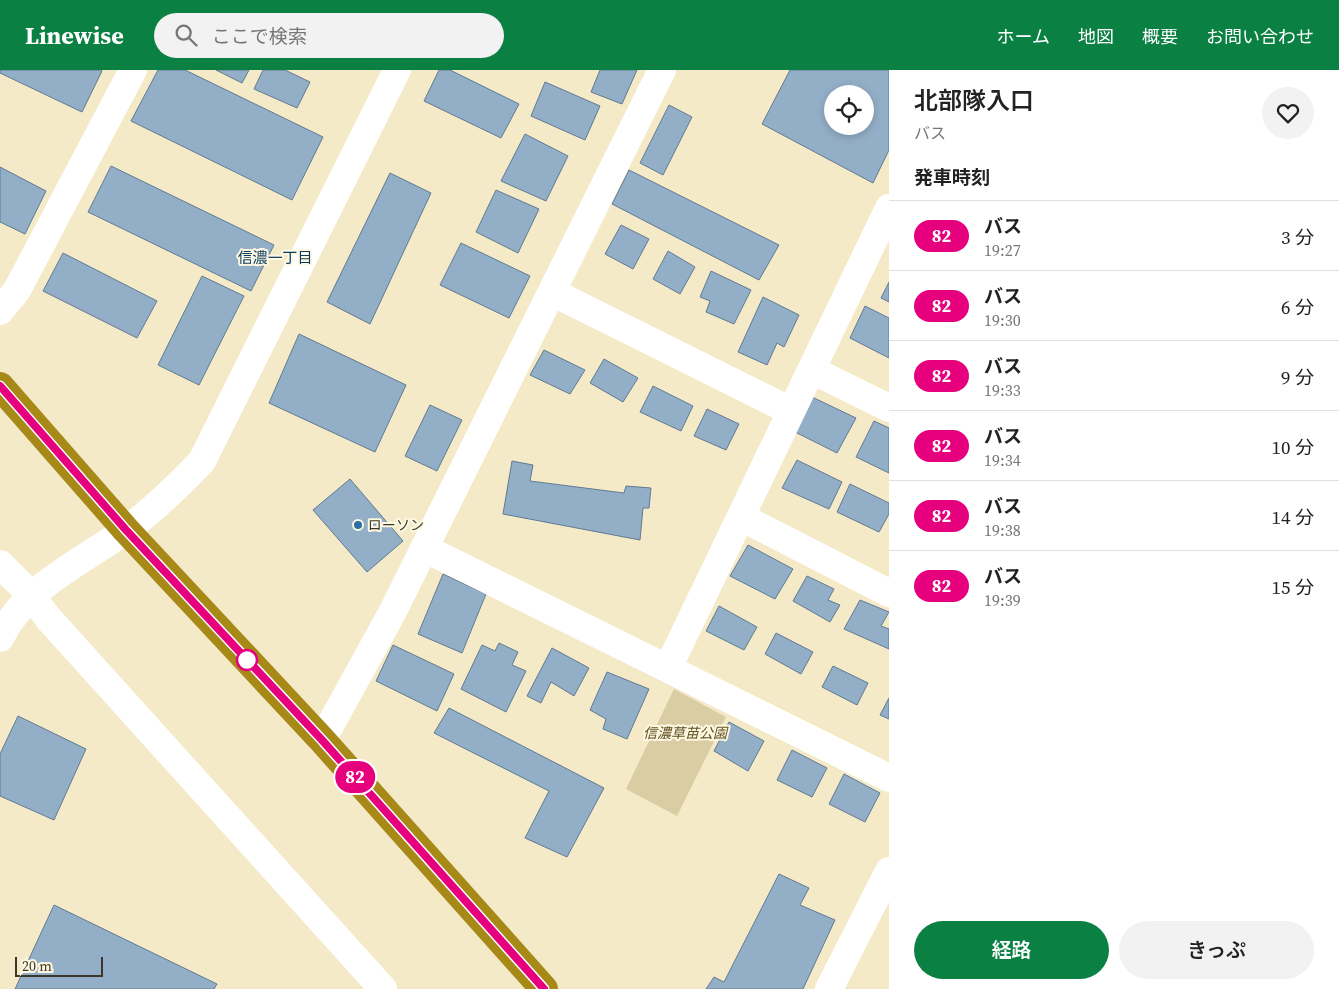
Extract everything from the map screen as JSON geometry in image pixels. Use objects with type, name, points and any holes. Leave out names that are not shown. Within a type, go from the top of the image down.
[{"type":"highway","points":[[0,386],[126,530],[322,740],[544,989]]},
{"type":"street","points":[[0,311],[17,290],[133,70]]},
{"type":"street","points":[[0,638],[31,595],[126,530],[168,497],[202,461],[397,70]]},
{"type":"street","points":[[322,740],[392,613],[662,70]]},
{"type":"street","points":[[668,668],[889,208]]},
{"type":"street","points":[[552,292],[791,411]]},
{"type":"street","points":[[812,370],[889,408]]},
{"type":"street","points":[[741,517],[889,593]]},
{"type":"street","points":[[424,548],[889,778]]},
{"type":"street","points":[[0,564],[31,595],[48,618],[383,989]]},
{"type":"street","points":[[830,989],[889,872]]},
{"type":"green space","name":"信濃草苗公園","points":[[674,689],[726,717],[677,816],[626,789]]},
{"type":"building","points":[[0,70],[102,71],[82,112],[0,73]]},
{"type":"building","points":[[158,70],[185,70],[323,137],[292,200],[131,121]]},
{"type":"building","points":[[216,70],[249,70],[242,83]]},
{"type":"building","points":[[263,70],[285,70],[310,82],[297,108],[254,89]]},
{"type":"building","points":[[439,70],[450,70],[519,104],[501,138],[424,101]]},
{"type":"building","points":[[600,70],[637,70],[622,104],[591,92]]},
{"type":"building","points":[[790,70],[889,70],[889,150],[873,183],[762,124]]},
{"type":"building","points":[[545,82],[600,106],[585,140],[531,116]]},
{"type":"building","points":[[669,105],[692,117],[663,175],[640,163]]},
{"type":"building","points":[[525,134],[568,156],[546,201],[501,181]]},
{"type":"building","points":[[111,166],[274,245],[251,291],[88,212]]},
{"type":"building","points":[[0,167],[46,191],[25,234],[0,222]]},
{"type":"building","points":[[629,170],[779,245],[759,280],[612,204]]},
{"type":"building","points":[[390,173],[431,193],[370,324],[327,302]]},
{"type":"building","points":[[496,190],[539,209],[518,253],[476,232]]},
{"type":"building","points":[[621,225],[649,239],[633,269],[605,254]]},
{"type":"building","points":[[461,243],[530,276],[509,318],[440,285]]},
{"type":"building","points":[[668,251],[695,267],[680,294],[653,279]]},
{"type":"building","points":[[63,253],[157,301],[137,338],[43,291]]},
{"type":"building","points":[[711,271],[751,290],[734,324],[706,312],[710,301],[700,297]]},
{"type":"building","points":[[202,276],[244,296],[199,385],[158,365]]},
{"type":"building","points":[[889,282],[889,302],[881,298]]},
{"type":"building","points":[[763,297],[799,315],[784,347],[777,343],[767,365],[738,352]]},
{"type":"building","points":[[865,306],[889,318],[889,358],[850,338]]},
{"type":"building","points":[[299,334],[406,385],[375,452],[269,403]]},
{"type":"building","points":[[544,350],[585,370],[570,394],[530,375]]},
{"type":"building","points":[[604,359],[638,378],[623,402],[590,383]]},
{"type":"building","points":[[653,386],[693,406],[681,431],[640,412]]},
{"type":"building","points":[[812,397],[856,418],[837,453],[795,432]]},
{"type":"building","points":[[430,405],[462,420],[437,471],[405,456]]},
{"type":"building","points":[[707,409],[739,424],[726,450],[694,436]]},
{"type":"building","points":[[874,421],[889,428],[889,473],[856,457]]},
{"type":"building","points":[[797,460],[842,482],[829,509],[782,488]]},
{"type":"building","points":[[512,461],[533,465],[530,481],[624,493],[626,486],[651,488],[649,508],[643,508],[640,540],[503,514]]},
{"type":"building","name":"ローソン","points":[[350,479],[403,541],[367,572],[313,510]]},
{"type":"building","points":[[850,484],[889,503],[889,514],[879,532],[837,512]]},
{"type":"building","points":[[748,545],[793,569],[775,599],[730,576]]},
{"type":"building","points":[[443,574],[486,594],[462,653],[418,634]]},
{"type":"building","points":[[807,576],[834,589],[828,600],[840,605],[830,622],[793,601]]},
{"type":"building","points":[[860,600],[889,612],[881,626],[889,629],[889,649],[844,629]]},
{"type":"building","points":[[719,606],[757,627],[744,650],[706,631]]},
{"type":"building","points":[[776,633],[813,652],[801,674],[765,654]]},
{"type":"building","points":[[499,643],[518,652],[512,665],[526,671],[506,712],[461,689],[482,645],[495,651]]},
{"type":"building","points":[[393,645],[454,674],[437,711],[376,681]]},
{"type":"building","points":[[552,648],[589,668],[574,696],[551,682],[541,703],[527,696]]},
{"type":"building","points":[[833,666],[868,683],[857,705],[822,687]]},
{"type":"building","points":[[607,672],[649,689],[627,739],[603,729],[606,719],[590,710]]},
{"type":"building","points":[[889,698],[889,719],[880,715]]},
{"type":"building","points":[[449,708],[604,788],[567,857],[525,838],[549,791],[434,733]]},
{"type":"building","points":[[18,716],[86,749],[54,820],[0,796],[0,754]]},
{"type":"building","points":[[729,722],[764,741],[748,771],[714,751]]},
{"type":"building","points":[[792,750],[827,768],[812,797],[777,780]]},
{"type":"building","points":[[844,774],[880,793],[865,822],[829,804]]},
{"type":"building","points":[[779,874],[809,888],[800,905],[835,920],[803,989],[706,989],[714,977],[724,982]]},
{"type":"building","points":[[54,905],[217,984],[214,989],[15,989]]},
{"type":"bus line","name":"82","points":[[0,386],[126,530],[322,740],[544,989]]},
{"type":"place","name":"ローソン","points":[[358,525]]},
{"type":"district","name":"信濃一丁目","points":[[275,257]]}]
